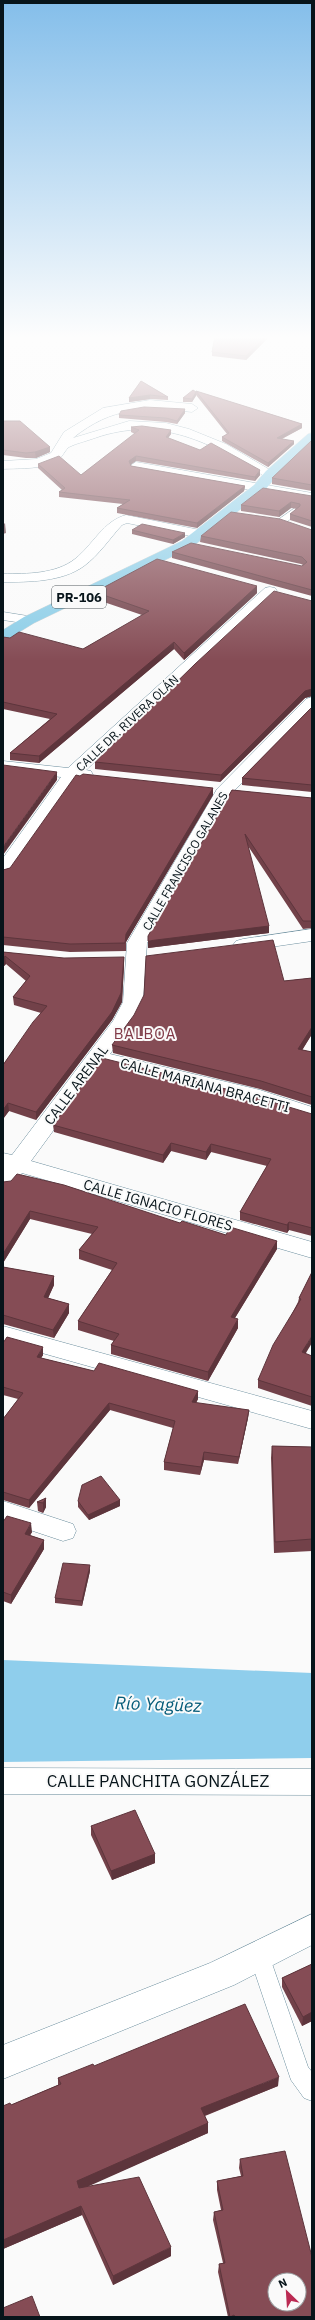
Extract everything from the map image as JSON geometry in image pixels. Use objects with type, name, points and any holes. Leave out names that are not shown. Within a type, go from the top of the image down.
[{"type":"main road","name":"PR-106","points":[[3,637],[29,620],[157,560],[187,544],[201,541],[226,513],[259,488],[271,474],[304,444]]},
{"type":"street","points":[[3,465],[43,462],[55,456],[64,444]]},
{"type":"street","points":[[216,444],[236,453],[271,474]]},
{"type":"street","points":[[136,466],[312,497]]},
{"type":"street","points":[[3,578],[48,574],[70,568],[79,563],[117,522],[126,519],[201,541]]},
{"type":"street","points":[[157,560],[172,564]]},
{"type":"street","name":"CALLE DR. RIVERA OLÁN","points":[[3,872],[73,773],[269,590]]},
{"type":"street","points":[[3,616],[29,620]]},
{"type":"street","name":"CALLE FRANCISCO GALANES","points":[[144,956],[138,942],[218,788],[312,702]]},
{"type":"street","points":[[3,766],[103,777]]},
{"type":"street","points":[[218,788],[249,792]]},
{"type":"street","points":[[223,947],[312,935]]},
{"type":"street","points":[[116,958],[144,956]]},
{"type":"street","name":"CALLE ARENAL","points":[[3,1182],[10,1162],[98,1057],[123,1022],[133,1002],[144,956]]},
{"type":"street","name":"CALLE MARIANA BRACETTI","points":[[98,1057],[253,1095],[312,1114]]},
{"type":"street","name":"CALLE IGNACIO FLORES","points":[[10,1162],[312,1250]]},
{"type":"street","points":[[3,1334],[312,1420]]},
{"type":"street","points":[[3,1511],[62,1531]]},
{"type":"street","name":"CALLE PANCHITA GONZÁLEZ","points":[[3,1781],[312,1782]]},
{"type":"street","points":[[3,2062],[222,1974],[312,1929]]},
{"type":"lane","points":[[294,527],[277,522],[295,511]]},
{"type":"lane","points":[[226,513],[242,516]]},
{"type":"lane","points":[[259,1955],[299,2073],[312,2090]]},
{"type":"water","name":"Río Yagüez","points":[[3,1660],[312,1673],[312,1758],[3,1762]]},
{"type":"building","points":[[3,444],[47,444],[50,447],[35,452],[26,453],[3,450]]},
{"type":"building","points":[[121,444],[185,444],[200,450],[209,444],[213,444],[260,470],[255,477],[136,456],[129,461],[131,466],[245,486],[197,523],[117,508],[130,500],[59,492],[65,488],[38,464],[59,456],[81,475]]},
{"type":"building","points":[[235,444],[290,444],[268,463]]},
{"type":"building","points":[[308,444],[312,444],[312,485],[272,478]]},
{"type":"building","points":[[263,488],[312,496],[312,521],[290,514],[300,506],[300,504],[291,502],[279,511],[241,505]]},
{"type":"building","points":[[231,512],[280,519],[312,530],[312,590],[172,552],[191,543],[302,566],[307,562],[302,557],[201,536]]},
{"type":"building","points":[[142,524],[185,533],[173,540],[132,530]]},
{"type":"building","points":[[157,559],[257,586],[184,653],[174,642],[39,756],[10,753],[57,714],[3,702],[3,637],[10,638],[19,632],[83,649],[149,611],[95,592]]},
{"type":"building","points":[[274,591],[312,601],[312,689],[305,691],[221,775],[95,762],[195,664]]},
{"type":"building","points":[[312,707],[312,785],[242,778]]},
{"type":"building","points":[[3,765],[57,772],[3,847]]},
{"type":"building","points":[[83,774],[213,788],[126,934],[125,943],[70,944],[3,937],[3,870],[10,868],[76,775],[80,776]]},
{"type":"building","points":[[232,790],[312,798],[312,921],[303,921],[245,834],[269,926],[148,941],[148,936]]},
{"type":"building","points":[[273,940],[284,981],[312,978],[312,1027],[298,1049],[312,1052],[312,1097],[261,1081],[112,1045],[134,1015],[144,995],[146,956]]},
{"type":"building","points":[[3,952],[64,958],[124,957],[121,993],[112,1012],[36,1112],[8,1103],[3,1110],[3,1065],[33,1022],[47,1006],[13,997],[30,976],[5,956],[3,959]]},
{"type":"building","points":[[102,1058],[246,1094],[312,1114],[312,1228],[289,1222],[287,1225],[240,1212],[271,1159],[211,1144],[206,1152],[171,1143],[163,1155],[53,1125]]},
{"type":"building","points":[[17,1174],[64,1185],[180,1223],[182,1221],[226,1235],[230,1227],[277,1241],[231,1317],[238,1319],[208,1372],[111,1345],[119,1334],[78,1321],[117,1263],[79,1250],[98,1227],[30,1211],[3,1254],[3,1182],[11,1181]]},
{"type":"building","points":[[3,1267],[54,1276],[44,1297],[69,1304],[53,1330],[3,1315]]},
{"type":"building","points":[[312,1272],[312,1336],[302,1352],[312,1356],[312,1397],[258,1380],[273,1345],[301,1299],[299,1298]]},
{"type":"building","points":[[7,1337],[43,1347],[37,1357],[94,1371],[99,1363],[198,1391],[192,1402],[249,1410],[239,1457],[204,1452],[201,1467],[164,1462],[175,1421],[109,1403],[29,1500],[3,1492],[3,1419],[23,1393],[3,1387],[3,1343]]},
{"type":"building","points":[[272,1446],[312,1447],[312,1539],[275,1542]]},
{"type":"building","points":[[101,1476],[120,1500],[88,1515],[78,1501],[82,1485]]},
{"type":"building","points":[[46,1498],[43,1503],[37,1502]]},
{"type":"building","points":[[7,1516],[31,1523],[25,1534],[44,1540],[11,1595],[3,1592],[3,1522]]},
{"type":"building","points":[[63,1563],[90,1565],[82,1601],[55,1598]]},
{"type":"building","points":[[135,1810],[155,1854],[111,1871],[91,1826]]},
{"type":"building","points":[[312,1964],[312,2012],[303,2017],[282,1978]]},
{"type":"building","points":[[245,2004],[279,2077],[201,2108],[208,2123],[77,2181],[79,2188],[139,2177],[171,2247],[113,2276],[81,2206],[3,2240],[3,2106],[10,2103],[11,2105],[61,2084],[58,2078],[93,2064],[94,2066]]},
{"type":"building","points":[[285,2151],[312,2257],[312,2317],[235,2317],[234,2315],[230,2317],[219,2264],[225,2263],[214,2212],[223,2210],[217,2181],[243,2176],[240,2159]]},
{"type":"building","points":[[32,2296],[40,2317],[3,2317],[3,2308]]},
{"type":"district","name":"BALBOA","points":[[145,1033]]}]
